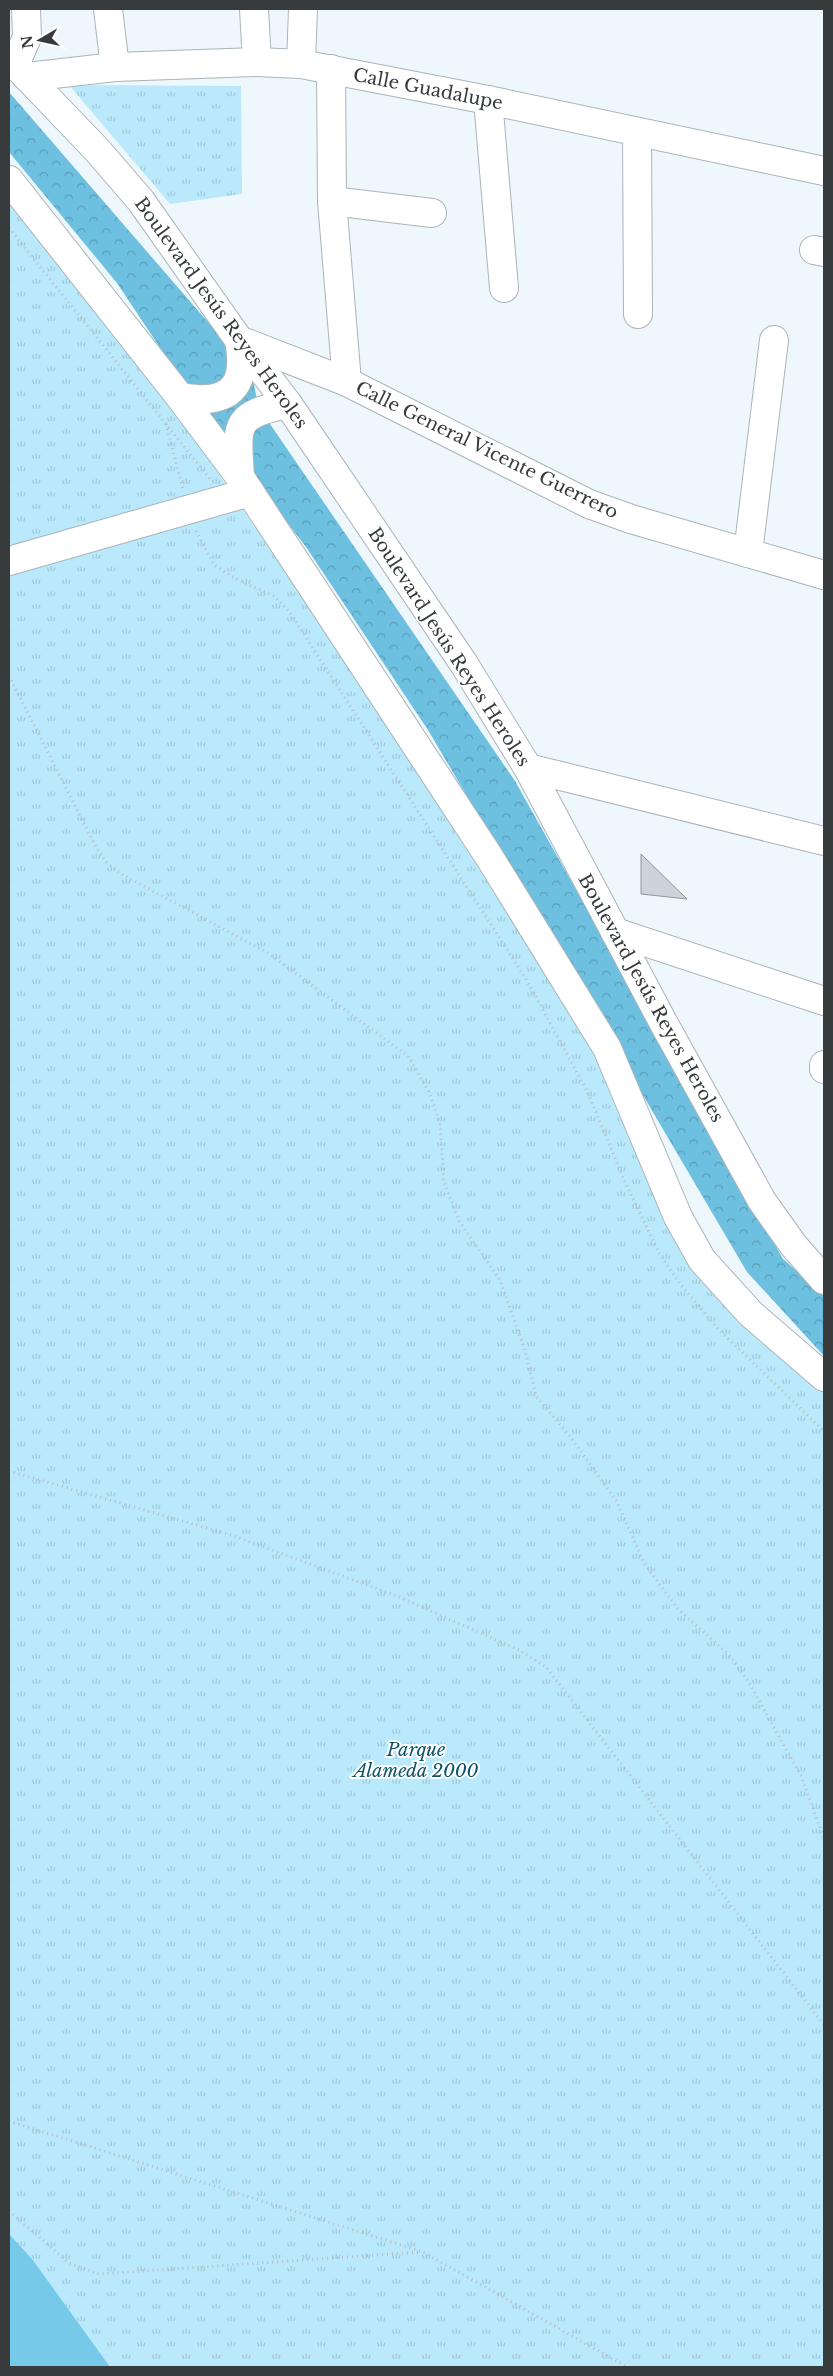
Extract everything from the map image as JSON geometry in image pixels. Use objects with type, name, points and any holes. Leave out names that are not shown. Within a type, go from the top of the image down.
[{"type":"street","points":[[17,67],[27,37],[26,9]]},
{"type":"street","points":[[108,9],[115,67]]},
{"type":"street","points":[[254,9],[257,62]]},
{"type":"street","points":[[301,64],[303,9]]},
{"type":"street","name":"Calle Guadalupe","points":[[17,67],[115,67],[257,62],[301,64],[488,100],[824,171]]},
{"type":"street","name":"Boulevard Jesús Reyes Heroles","points":[[17,67],[98,151],[141,201],[239,340],[288,404],[464,664],[528,768],[762,1201],[794,1246],[824,1280]]},
{"type":"street","points":[[331,69],[332,201],[347,382]]},
{"type":"street","points":[[488,100],[504,288]]},
{"type":"street","points":[[637,133],[638,314]]},
{"type":"street","points":[[9,180],[180,397],[238,490],[488,855],[607,1048],[678,1217],[702,1260],[751,1314],[824,1377]]},
{"type":"street","points":[[332,201],[432,213]]},
{"type":"street","points":[[180,397],[207,399],[227,392],[238,382],[242,372],[239,340]]},
{"type":"street","name":"Calle General Vicente Guerrero","points":[[239,340],[347,382],[589,504],[631,519],[824,576]]},
{"type":"street","points":[[748,553],[774,340]]},
{"type":"street","points":[[238,490],[239,428],[244,421],[262,409],[288,404]]},
{"type":"street","points":[[9,561],[188,510],[238,490]]},
{"type":"street","points":[[528,768],[824,841]]},
{"type":"street","points":[[615,932],[824,1001]]},
{"type":"street","points":[[824,1064],[824,1069]]},
{"type":"path","points":[[9,228],[166,424],[238,490]]},
{"type":"path","points":[[166,424],[188,510],[200,541],[214,565],[238,580],[274,596],[289,611],[430,827],[526,979],[559,1039],[587,1092],[625,1182],[660,1254],[680,1285],[719,1330],[824,1431]]},
{"type":"path","points":[[9,676],[95,845],[107,863],[123,874],[268,953],[408,1056],[428,1092],[440,1123],[444,1182],[450,1198],[459,1221],[500,1280],[526,1350],[536,1396],[572,1439],[617,1502],[644,1563],[678,1609],[728,1654],[747,1679],[801,1776],[824,1838]]},
{"type":"path","points":[[9,1471],[231,1535],[396,1596],[519,1650],[546,1667],[824,2025]]},
{"type":"path","points":[[9,2122],[423,2252],[627,2367]]},
{"type":"path","points":[[9,2211],[68,2263],[99,2274],[423,2252]]},
{"type":"green space","points":[[69,85],[241,86],[242,194],[170,204]]},
{"type":"green space","points":[[9,92],[251,372],[259,408],[515,781],[783,1259],[824,1295],[824,1356],[747,1272],[428,730],[306,547],[204,414],[117,283],[9,152]]},
{"type":"green space","name":"Parque Alameda 2000","points":[[9,194],[199,444],[394,736],[585,1035],[693,1266],[824,1384],[824,2367],[9,2367]]},
{"type":"shaded area","points":[[9,2234],[32,2259],[110,2367],[9,2367]]},
{"type":"building","points":[[641,854],[687,899],[641,894]]}]
